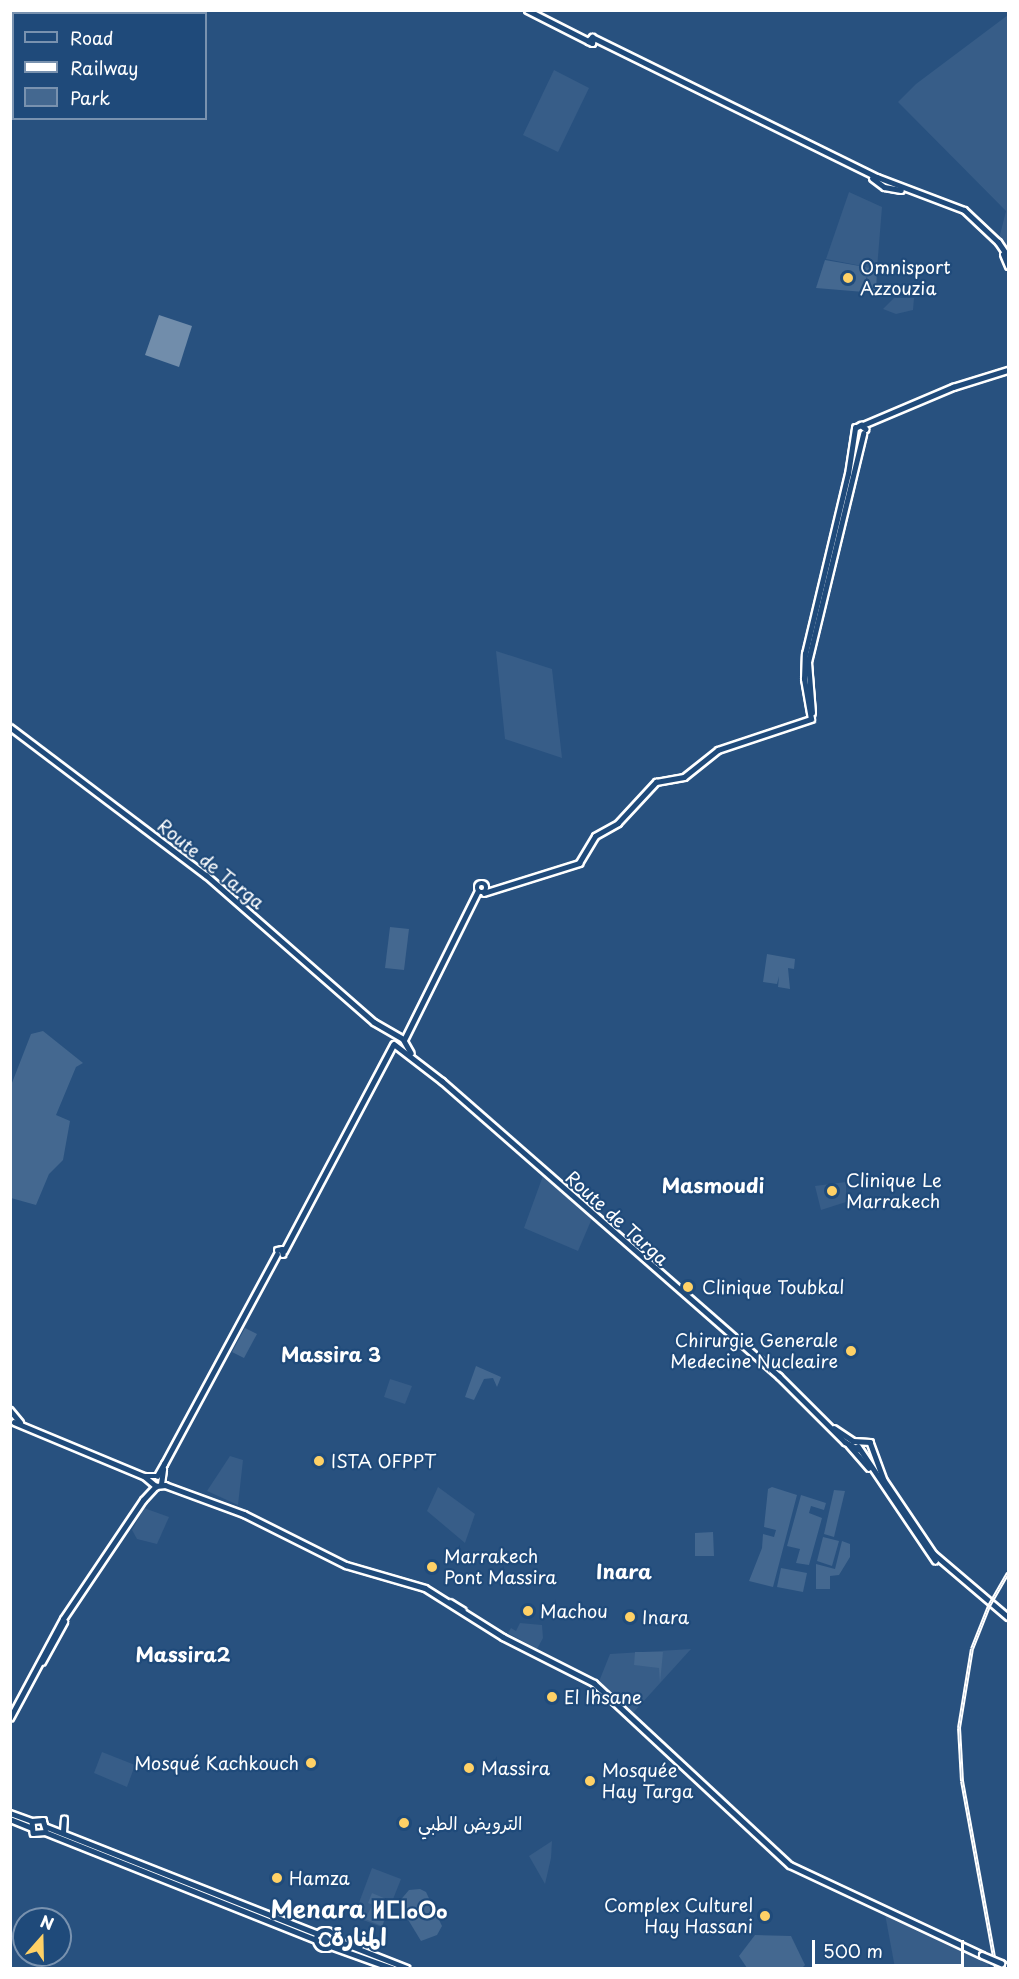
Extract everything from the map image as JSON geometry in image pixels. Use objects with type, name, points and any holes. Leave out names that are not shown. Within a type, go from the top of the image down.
[{"type":"highway","points":[[527,10],[886,183],[964,210],[998,242],[1008,258]]},
{"type":"highway","points":[[533,10],[591,40]]},
{"type":"highway","points":[[886,183],[924,196],[962,213],[995,244],[1008,266]]},
{"type":"main road","points":[[856,433],[877,420],[947,390],[1008,370]]},
{"type":"main road","points":[[386,1060],[399,1049],[483,891],[579,863],[595,837],[616,825],[656,782],[684,777],[718,750],[811,719],[804,662],[822,593],[824,571],[856,427],[864,430]]},
{"type":"main road","points":[[822,593],[831,573],[864,430]]},
{"type":"main road","points":[[824,571],[831,573]]},
{"type":"main road","name":"Route de Targa","points":[[10,727],[206,875],[387,1032],[402,1040],[416,1058],[779,1376],[845,1442],[863,1454]]},
{"type":"main road","name":"Route de Targa","points":[[387,1032],[399,1049],[416,1058]]},
{"type":"main road","points":[[10,1718],[69,1611],[157,1481],[164,1464],[394,1043],[402,1040]]},
{"type":"main road","points":[[10,1410],[14,1422],[144,1476],[244,1514],[342,1563],[425,1588],[509,1640],[594,1683],[790,1865],[1008,1968]]},
{"type":"main road","name":"Route de Targa","points":[[827,1423],[851,1440],[870,1442],[872,1450]]},
{"type":"main road","points":[[858,1449],[860,1441]]},
{"type":"main road","points":[[845,1442],[873,1472]]},
{"type":"main road","points":[[872,1450],[884,1480],[937,1558],[1008,1618],[933,1557],[873,1472],[863,1454],[872,1450]]},
{"type":"main road","points":[[10,1813],[31,1824],[37,1834],[46,1829],[65,1834],[318,1934],[329,1930],[336,1940],[407,1968]]},
{"type":"main road","points":[[10,1819],[31,1824],[40,1818],[46,1829],[316,1940],[322,1949],[333,1947],[392,1968]]},
{"type":"main road","points":[[64,1819],[61,1827],[65,1834]]},
{"type":"main road","points":[[316,1940],[318,1934]]},
{"type":"main road","points":[[333,1947],[336,1940]]},
{"type":"shaded area","points":[[1008,15],[1007,248],[999,239],[1006,211],[898,102],[916,84]]},
{"type":"shaded area","points":[[554,70],[589,88],[558,152],[523,135]]},
{"type":"shaded area","points":[[849,192],[882,207],[877,269],[826,259]]},
{"type":"shaded area","points":[[894,298],[914,298],[913,310],[896,314],[883,309]]},
{"type":"shaded area","points":[[159,315],[192,326],[179,367],[145,355]]},
{"type":"shaded area","points":[[496,651],[552,669],[562,758],[505,739]]},
{"type":"shaded area","points":[[544,1173],[593,1216],[578,1251],[524,1228]]},
{"type":"shaded area","name":"Clinique Le Marrakech","points":[[846,1182],[846,1202],[821,1210],[815,1186]]},
{"type":"shaded area","points":[[390,1379],[412,1386],[405,1404],[384,1397]]},
{"type":"shaded area","points":[[230,1456],[243,1460],[238,1505],[207,1491]]},
{"type":"shaded area","points":[[438,1487],[475,1514],[465,1543],[427,1511]]},
{"type":"shaded area","points":[[144,1508],[169,1517],[157,1544],[137,1539],[132,1530]]},
{"type":"shaded area","points":[[520,1623],[542,1625],[543,1638],[537,1649],[508,1633],[511,1628],[516,1631]]},
{"type":"shaded area","points":[[691,1649],[632,1714],[598,1684],[610,1654]]},
{"type":"shaded area","points":[[102,1752],[135,1765],[127,1787],[94,1773]]},
{"type":"shaded area","points":[[552,1841],[551,1858],[545,1884],[529,1856]]},
{"type":"shaded area","points":[[372,1868],[401,1879],[382,1927],[363,1920],[357,1908]]},
{"type":"shaded area","points":[[885,1914],[987,1959],[989,1968],[895,1968]]},
{"type":"green space","name":"Omnisport Azzouzia","points":[[825,260],[877,269],[876,293],[816,288]]},
{"type":"green space","points":[[390,927],[409,929],[404,970],[385,968]]},
{"type":"green space","points":[[767,954],[795,959],[794,969],[788,968],[790,989],[778,987],[779,976],[777,984],[763,982]]},
{"type":"green space","points":[[43,1031],[83,1063],[76,1067],[56,1115],[70,1121],[63,1160],[49,1174],[36,1205],[11,1198],[10,1088],[31,1034]]},
{"type":"green space","points":[[245,1328],[257,1334],[244,1358],[232,1352]]},
{"type":"green space","points":[[476,1366],[501,1377],[497,1387],[493,1378],[484,1379],[474,1400],[465,1397]]},
{"type":"green space","points":[[772,1487],[797,1495],[773,1587],[749,1581],[762,1548],[763,1534],[774,1537],[776,1530],[764,1527],[768,1489]]},
{"type":"green space","points":[[834,1490],[845,1491],[834,1537],[824,1534]]},
{"type":"green space","points":[[801,1495],[826,1503],[824,1510],[811,1506],[809,1513],[822,1518],[809,1565],[796,1563],[800,1549],[787,1546]]},
{"type":"green space","points":[[713,1532],[714,1556],[695,1556],[695,1533]]},
{"type":"green space","points":[[823,1537],[839,1541],[832,1566],[817,1561]]},
{"type":"green space","points":[[842,1541],[850,1544],[850,1557],[839,1575],[830,1576],[830,1589],[816,1589],[816,1564],[835,1569]]},
{"type":"green space","points":[[781,1568],[807,1573],[803,1592],[777,1587]]},
{"type":"green space","points":[[635,1652],[663,1652],[660,1683],[659,1668],[634,1665]]},
{"type":"green space","points":[[420,1889],[426,1892],[442,1926],[437,1935],[421,1941],[398,1903],[409,1890]]},
{"type":"green space","points":[[372,1893],[391,1901],[382,1926],[365,1919],[372,1906],[384,1913],[385,1910],[368,1903]]},
{"type":"green space","points":[[755,1935],[791,1936],[805,1965],[802,1968],[747,1968],[739,1956]]},
{"type":"railway","points":[[996,1968],[962,1781],[959,1728],[972,1649],[989,1606],[1008,1573]]},
{"type":"place","name":"Omnisport Azzouzia","points":[[848,278]]},
{"type":"place","name":"Clinique Le Marrakech","points":[[832,1191]]},
{"type":"place","name":"Clinique Toubkal","points":[[688,1287]]},
{"type":"place","name":"Chirurgie Generale Medecine Nucleaire","points":[[851,1351]]},
{"type":"place","name":"ISTA OFPPT","points":[[319,1461]]},
{"type":"place","name":"Marrakech Pont Massira","points":[[432,1567]]},
{"type":"place","name":"Machou","points":[[528,1611]]},
{"type":"place","name":"Inara","points":[[630,1617]]},
{"type":"place","name":"El Ihsane","points":[[552,1697]]},
{"type":"place","name":"Mosqué Kachkouch","points":[[311,1763]]},
{"type":"place","name":"Massira","points":[[469,1768]]},
{"type":"place","name":"Mosquée Hay Targa","points":[[590,1781]]},
{"type":"place","name":"الترويض الطبي","points":[[404,1823]]},
{"type":"place","name":"Hamza","points":[[277,1878]]},
{"type":"place","name":"Complex Culturel Hay Hassani","points":[[765,1916]]},
{"type":"district","name":"Masmoudi","points":[[713,1185]]},
{"type":"district","name":"Massira 3","points":[[331,1354]]},
{"type":"district","name":"Inara","points":[[624,1571]]},
{"type":"district","name":"Massira2","points":[[183,1654]]},
{"type":"district","name":"Menara ⵍⵎⵏⴰⵔⴰ المنارة","points":[[359,1923]]}]
